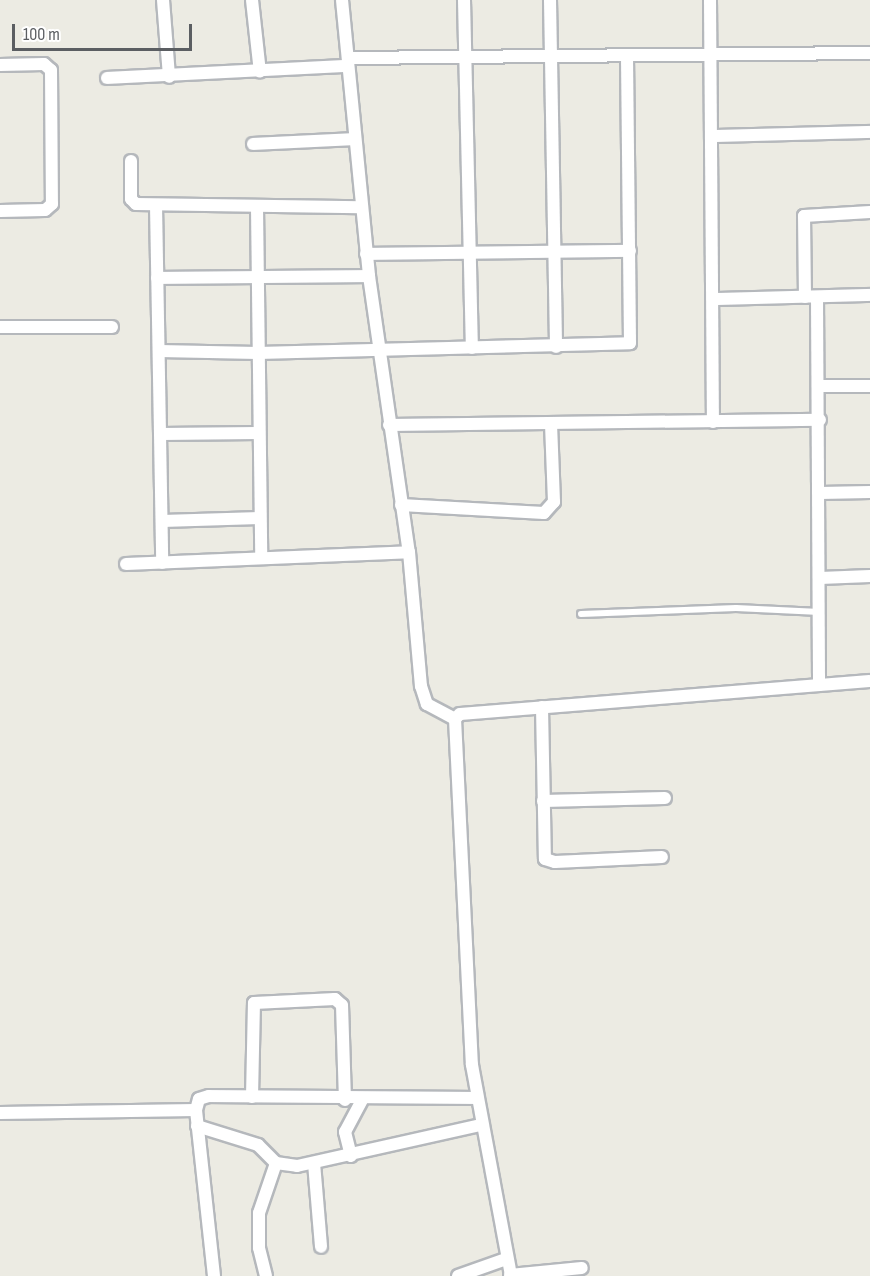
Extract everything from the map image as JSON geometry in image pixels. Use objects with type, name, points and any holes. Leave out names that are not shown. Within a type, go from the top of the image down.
[{"type":"street","points":[[163,0],[169,77]]},
{"type":"street","points":[[252,0],[260,72]]},
{"type":"street","points":[[342,0],[366,254],[409,552],[423,696],[435,712],[455,719]]},
{"type":"street","points":[[464,0],[471,348]]},
{"type":"street","points":[[550,0],[556,347]]},
{"type":"street","points":[[710,0],[714,299],[713,422]]},
{"type":"street","points":[[107,78],[260,72],[348,62],[465,54],[870,53]]},
{"type":"street","points":[[159,351],[258,353],[556,347],[630,343],[627,55]]},
{"type":"street","points":[[0,65],[45,64],[51,70],[52,204],[45,210],[0,211]]},
{"type":"street","points":[[712,136],[870,132]]},
{"type":"street","points":[[253,144],[356,139]]},
{"type":"street","points":[[131,161],[132,203],[257,207],[361,207]]},
{"type":"street","points":[[156,205],[162,563]]},
{"type":"street","points":[[257,207],[256,278],[261,558]]},
{"type":"street","points":[[819,685],[819,387],[804,216],[870,212]]},
{"type":"street","points":[[366,254],[630,252]]},
{"type":"street","points":[[157,278],[369,276]]},
{"type":"street","points":[[714,299],[870,295]]},
{"type":"street","points":[[0,327],[112,327]]},
{"type":"street","points":[[819,387],[870,386]]},
{"type":"street","points":[[389,425],[551,425],[820,420]]},
{"type":"street","points":[[401,505],[544,513],[554,502],[551,425]]},
{"type":"street","points":[[161,434],[258,433]]},
{"type":"street","points":[[820,493],[870,492]]},
{"type":"street","points":[[162,521],[260,518]]},
{"type":"street","points":[[126,564],[409,552]]},
{"type":"street","points":[[820,578],[870,576]]},
{"type":"street","points":[[582,1268],[510,1275],[506,1259],[475,1098],[455,719],[460,714],[870,681]]},
{"type":"street","points":[[542,707],[544,852],[548,861],[662,857]]},
{"type":"street","points":[[543,801],[664,798]]},
{"type":"street","points":[[252,1097],[255,1003],[335,999],[342,1005],[345,1100]]},
{"type":"street","points":[[214,1276],[196,1110],[196,1104],[204,1097],[345,1100],[475,1098]]},
{"type":"street","points":[[351,1155],[345,1132],[362,1100]]},
{"type":"street","points":[[0,1113],[196,1110]]},
{"type":"street","points":[[197,1126],[258,1145],[276,1163],[314,1163],[480,1125]]},
{"type":"street","points":[[266,1276],[259,1248],[259,1213],[276,1163]]},
{"type":"street","points":[[314,1163],[321,1247]]},
{"type":"street","points":[[458,1276],[506,1259]]},
{"type":"lane","points":[[581,614],[736,608],[820,612]]}]
